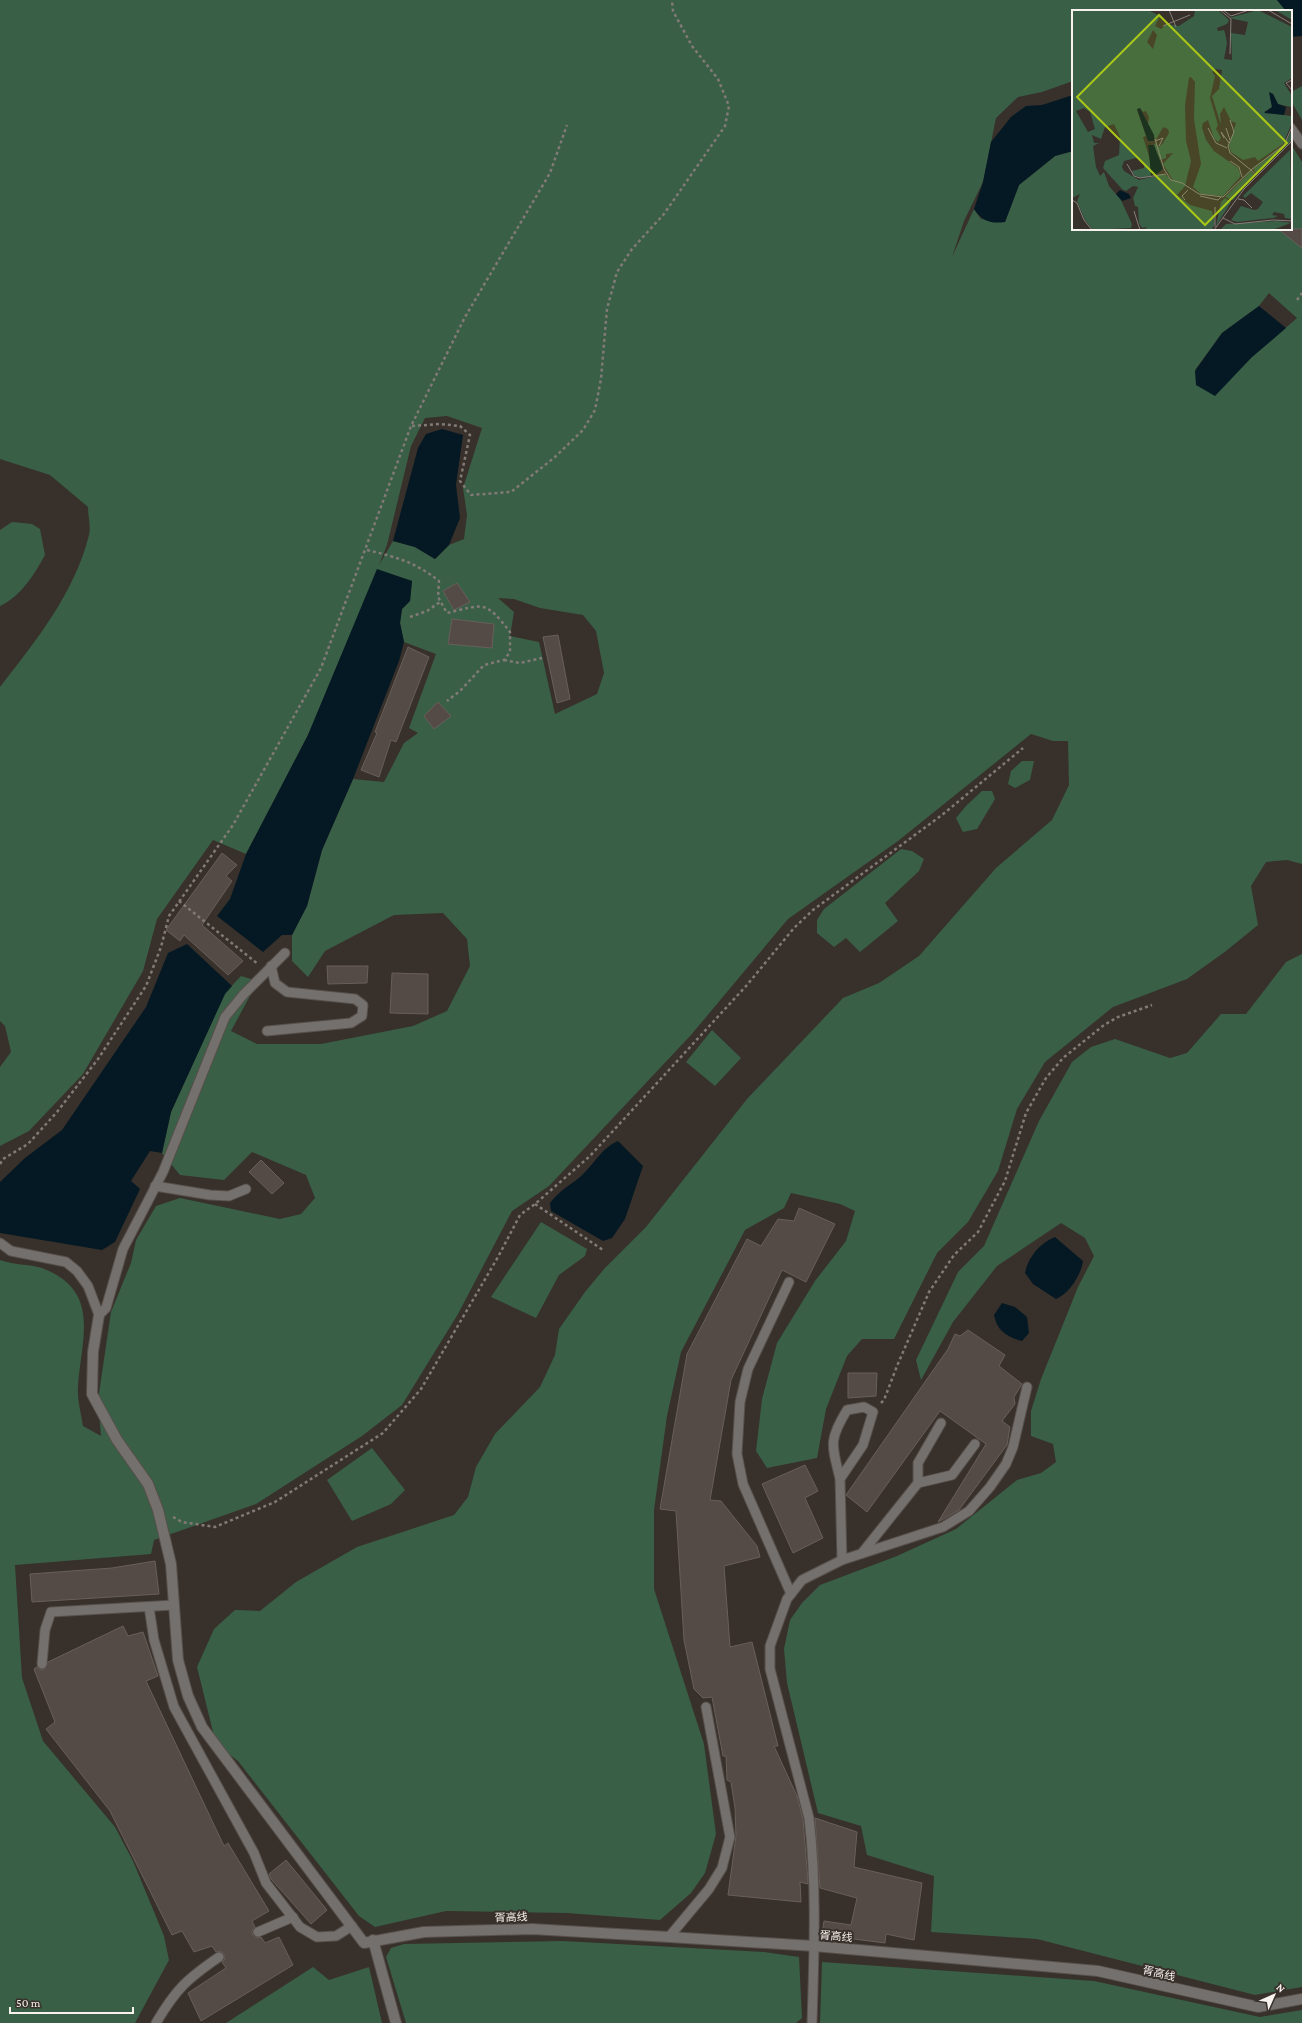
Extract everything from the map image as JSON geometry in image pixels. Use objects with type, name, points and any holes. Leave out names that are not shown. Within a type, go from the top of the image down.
[{"type":"street","points":[[99,1314],[93,1352],[92,1394],[117,1440],[148,1484],[158,1510],[171,1564],[178,1660],[188,1696],[202,1727],[352,1926],[369,1941],[396,2023]]},
{"type":"street","name":"胥高线","points":[[369,1941],[424,1932],[532,1929],[814,1946],[1098,1971],[1258,2007],[1302,1999]]},
{"type":"lane","points":[[1292,129],[1302,144]]},
{"type":"lane","points":[[0,1243],[11,1251],[66,1262],[77,1271],[88,1286],[99,1314],[106,1308],[123,1249],[163,1172],[225,1017],[243,995],[285,953]]},
{"type":"lane","points":[[266,1031],[351,1023],[362,1016],[363,1005],[355,999],[287,992],[275,983],[271,966]]},
{"type":"lane","points":[[156,1186],[210,1195],[229,1196],[246,1189]]},
{"type":"lane","points":[[789,1282],[748,1369],[740,1402],[737,1454],[743,1484],[790,1594]]},
{"type":"lane","points":[[812,2023],[814,1946],[812,1842],[810,1818],[770,1669],[770,1646],[787,1599],[802,1580],[842,1560],[943,1527],[969,1511],[990,1487],[1006,1464],[1013,1447],[1027,1387]]},
{"type":"lane","points":[[840,1479],[863,1445],[873,1412],[864,1408],[847,1410],[838,1424],[832,1443],[840,1479],[842,1560]]},
{"type":"lane","points":[[918,1483],[918,1463],[941,1423]]},
{"type":"lane","points":[[862,1553],[918,1483],[952,1475],[975,1444]]},
{"type":"lane","points":[[42,1664],[45,1630],[51,1612],[174,1605]]},
{"type":"lane","points":[[149,1607],[154,1640],[174,1707],[254,1853],[266,1883],[300,1927],[317,1937],[336,1936],[352,1926]]},
{"type":"lane","points":[[669,1937],[709,1889],[722,1868],[730,1837],[706,1707]]},
{"type":"lane","points":[[258,1932],[293,1917]]},
{"type":"lane","points":[[156,2023],[178,1989],[193,1975],[220,1958]]},
{"type":"path","points":[[411,426],[440,424],[460,426],[470,436],[460,481],[471,495],[485,496],[511,492],[555,457],[582,430],[595,410],[601,379],[608,309],[617,272],[632,249],[664,214],[725,126],[729,106],[718,79],[692,46],[673,11],[672,0]]},
{"type":"path","points":[[0,1164],[3,1159],[32,1138],[57,1112],[98,1059],[146,986],[161,947],[169,916],[233,825],[321,668],[411,426],[465,317],[550,174],[567,125]]},
{"type":"path","points":[[1297,300],[1302,293]]},
{"type":"path","points":[[366,550],[400,558],[422,568],[439,581],[438,597],[447,614],[480,605],[495,612],[510,632],[510,652],[504,660]]},
{"type":"path","points":[[410,617],[427,611],[440,602]]},
{"type":"path","points":[[447,701],[460,691],[484,664],[504,660],[520,663],[542,658]]},
{"type":"path","points":[[158,1510],[182,1522],[215,1527],[275,1502],[383,1433],[421,1389],[498,1257],[520,1215],[535,1204],[590,1156],[747,985],[794,928],[813,910],[942,815],[1023,748]]},
{"type":"path","points":[[179,901],[262,967]]},
{"type":"path","points":[[873,1412],[884,1400],[928,1292],[954,1255],[978,1232],[1005,1181],[1026,1113],[1046,1078],[1063,1058],[1104,1025],[1118,1017],[1152,1004]]},
{"type":"path","points":[[535,1204],[603,1250]]},
{"type":"green space","points":[[0,0],[1277,0],[1285,10],[1072,10],[1072,81],[1042,92],[1018,97],[996,118],[983,182],[964,221],[952,257],[974,209],[981,219],[1005,222],[1019,185],[1055,156],[1072,151],[1072,230],[1292,230],[1292,146],[1302,162],[1302,864],[1287,860],[1266,862],[1251,886],[1258,925],[1226,951],[1187,979],[1113,1007],[1045,1062],[1017,1109],[998,1171],[968,1222],[937,1253],[894,1339],[862,1339],[847,1356],[826,1409],[817,1458],[767,1468],[756,1451],[762,1399],[777,1343],[815,1281],[846,1241],[855,1211],[840,1204],[791,1193],[784,1208],[745,1230],[681,1352],[667,1416],[654,1510],[654,1589],[704,1744],[716,1834],[705,1873],[691,1893],[660,1920],[567,1913],[446,1911],[375,1927],[359,1916],[238,1761],[216,1744],[197,1667],[214,1629],[235,1610],[260,1611],[296,1582],[357,1547],[454,1515],[468,1497],[476,1467],[495,1434],[540,1387],[555,1355],[559,1329],[585,1292],[604,1269],[646,1227],[747,1099],[843,998],[879,983],[919,956],[996,868],[1052,820],[1069,785],[1068,741],[1053,741],[1031,734],[898,841],[788,919],[691,1035],[549,1186],[512,1211],[458,1314],[402,1405],[362,1436],[256,1504],[154,1540],[151,1554],[15,1565],[22,1678],[43,1741],[115,1827],[133,1861],[164,1936],[169,1960],[135,2023],[0,2023],[0,1260],[42,1268],[61,1278],[73,1290],[81,1303],[84,1318],[84,1334],[78,1391],[79,1401],[83,1426],[101,1436],[98,1400],[111,1312],[131,1263],[136,1240],[156,1206],[180,1198],[280,1219],[301,1214],[315,1198],[306,1175],[252,1152],[224,1180],[180,1175],[162,1153],[171,1112],[225,993],[241,976],[258,981],[231,1031],[257,1044],[321,1044],[413,1026],[447,1011],[470,966],[467,939],[443,913],[394,915],[325,951],[308,977],[292,961],[292,935],[307,906],[322,850],[353,779],[384,782],[404,743],[418,733],[409,728],[436,654],[404,642],[400,623],[402,609],[410,601],[412,581],[377,570],[308,735],[246,854],[213,840],[157,919],[143,971],[83,1074],[29,1131],[0,1146],[0,1067],[11,1052],[5,1026],[0,1021],[0,687],[40,634],[64,596],[83,556],[90,529],[88,507],[50,475],[0,459]],"holes":[[[1269,293],[1297,318],[1252,357],[1195,370],[1222,333],[1259,306]],[[447,416],[482,428],[463,488],[467,515],[464,539],[449,545],[435,559],[415,547],[393,541],[379,565],[387,545],[411,446],[425,418]],[[498,598],[514,599],[540,608],[583,615],[596,631],[604,673],[597,694],[555,714],[539,642],[510,636],[514,612]]]},
{"type":"green space","points":[[1302,86],[1302,120],[1292,103],[1292,91]]},
{"type":"green space","points":[[12,522],[32,524],[40,529],[45,555],[21,591],[8,602],[0,606],[0,530]]},
{"type":"green space","points":[[1022,761],[1034,761],[1030,780],[1015,788],[1008,784],[1011,771]]},
{"type":"green space","points":[[982,791],[992,791],[995,799],[977,829],[963,832],[956,818]]},
{"type":"green space","points":[[901,849],[912,851],[924,859],[919,871],[885,903],[898,921],[860,952],[846,938],[834,947],[817,933],[817,920],[824,909]]},
{"type":"green space","points":[[1302,954],[1302,1987],[1255,1995],[1037,1939],[931,1932],[934,1876],[867,1855],[861,1826],[818,1813],[787,1683],[784,1649],[790,1620],[802,1603],[820,1585],[897,1556],[956,1529],[1017,1480],[1041,1473],[1056,1462],[1053,1444],[1031,1436],[1031,1411],[1041,1379],[1078,1287],[1094,1256],[1085,1238],[1061,1223],[997,1266],[953,1322],[921,1380],[916,1360],[958,1272],[984,1246],[1039,1121],[1072,1062],[1091,1047],[1115,1039],[1170,1058],[1187,1053],[1221,1014],[1246,1014],[1286,962]]},
{"type":"green space","points":[[712,1030],[741,1058],[715,1086],[686,1062]]},
{"type":"green space","points":[[541,1222],[587,1249],[585,1256],[559,1275],[536,1318],[491,1297]]},
{"type":"green space","points":[[372,1448],[405,1490],[391,1504],[352,1521],[327,1480]]},
{"type":"green space","points":[[563,1941],[764,1952],[799,1957],[802,2018],[796,2023],[406,2023],[386,1957],[391,1948],[404,1944]]},
{"type":"green space","points":[[822,1962],[1094,1981],[1260,2017],[1302,2010],[1302,2023],[820,2023]]},
{"type":"green space","points":[[313,1967],[329,1980],[369,1967],[382,2023],[226,2023]]},
{"type":"water","points":[[1277,0],[1302,0],[1302,36],[1292,37],[1292,10],[1285,10]]},
{"type":"water","points":[[1072,95],[1072,151],[1055,156],[1019,185],[1005,222],[987,221],[983,219],[974,209],[983,182],[991,142],[1011,117],[1026,106],[1042,105]]},
{"type":"water","points":[[1259,306],[1286,328],[1252,357],[1215,396],[1196,385],[1195,371],[1222,333]]},
{"type":"water","points":[[442,429],[463,435],[456,485],[460,518],[449,545],[435,559],[415,547],[393,541],[418,448],[426,434]]},
{"type":"water","points":[[377,569],[412,581],[410,601],[402,609],[400,623],[404,642],[399,661],[353,779],[322,850],[307,906],[292,935],[282,935],[263,952],[217,916],[230,899],[246,854],[308,735]]},
{"type":"water","points":[[187,944],[232,986],[225,994],[171,1112],[162,1153],[150,1151],[131,1181],[140,1189],[115,1242],[102,1250],[0,1233],[0,1182],[25,1158],[62,1130],[146,1007],[168,953]]},
{"type":"water","points":[[618,1141],[643,1166],[625,1219],[612,1238],[603,1241],[551,1211],[550,1203],[561,1191],[585,1172],[602,1152]]},
{"type":"water","points":[[1055,1237],[1083,1261],[1080,1272],[1074,1283],[1061,1297],[1056,1299],[1033,1284],[1025,1273],[1029,1261],[1036,1251],[1044,1243]]},
{"type":"water","points":[[1002,1303],[1015,1307],[1027,1317],[1029,1333],[1022,1341],[1007,1335],[1000,1329],[995,1321],[994,1315]]},
{"type":"building","points":[[1302,229],[1302,248],[1279,230]]},
{"type":"building","points":[[457,583],[470,602],[454,610],[443,591]]},
{"type":"building","points":[[452,619],[494,624],[492,648],[448,644]]},
{"type":"building","points":[[558,635],[570,699],[557,703],[543,637]]},
{"type":"building","points":[[408,647],[429,657],[396,742],[391,740],[379,777],[361,770],[377,733],[375,732]]},
{"type":"building","points":[[438,702],[451,716],[434,729],[424,716]]},
{"type":"building","points":[[222,853],[237,865],[226,876],[232,881],[202,925],[243,961],[228,975],[184,935],[180,941],[166,930]]},
{"type":"building","points":[[327,966],[368,966],[367,983],[328,984]]},
{"type":"building","points":[[392,973],[428,974],[428,1014],[390,1013]]},
{"type":"building","points":[[261,1160],[284,1183],[272,1194],[249,1172]]},
{"type":"building","points":[[799,1208],[835,1224],[806,1282],[782,1270],[731,1380],[710,1500],[721,1501],[757,1546],[760,1557],[724,1566],[730,1647],[752,1642],[778,1746],[774,1746],[797,1796],[803,1819],[808,1884],[800,1882],[801,1902],[728,1895],[736,1836],[735,1808],[731,1782],[727,1780],[726,1756],[723,1756],[712,1697],[703,1698],[694,1689],[684,1640],[676,1511],[660,1509],[687,1354],[747,1239],[761,1246],[778,1219],[794,1221]]},
{"type":"building","points":[[968,1330],[1005,1355],[999,1366],[1022,1384],[1014,1397],[1015,1404],[1002,1421],[1010,1427],[1007,1445],[959,1510],[938,1522],[986,1444],[940,1411],[867,1512],[846,1495],[948,1349],[955,1334],[960,1336]]},
{"type":"building","points":[[848,1373],[877,1373],[876,1396],[848,1398]]},
{"type":"building","points":[[805,1465],[818,1491],[805,1498],[823,1538],[793,1553],[762,1484]]},
{"type":"building","points":[[155,1561],[159,1594],[32,1602],[30,1574],[112,1568]]},
{"type":"building","points":[[123,1626],[128,1636],[143,1632],[158,1676],[146,1681],[224,1846],[228,1843],[269,1911],[252,1921],[255,1927],[252,1931],[253,1935],[257,1938],[261,1937],[265,1943],[279,1937],[293,1965],[201,2021],[188,1993],[226,1968],[222,1962],[225,1959],[224,1954],[221,1951],[216,1952],[212,1946],[194,1952],[182,1931],[172,1935],[110,1811],[46,1729],[55,1722],[34,1669],[37,1667],[41,1670],[45,1669],[48,1662]]},
{"type":"building","points":[[815,1818],[857,1832],[854,1867],[922,1883],[914,1940],[886,1934],[885,1943],[822,1935],[824,1921],[851,1925],[857,1898],[820,1888]]},
{"type":"building","points":[[286,1860],[327,1910],[311,1924],[271,1879],[269,1874]]}]
